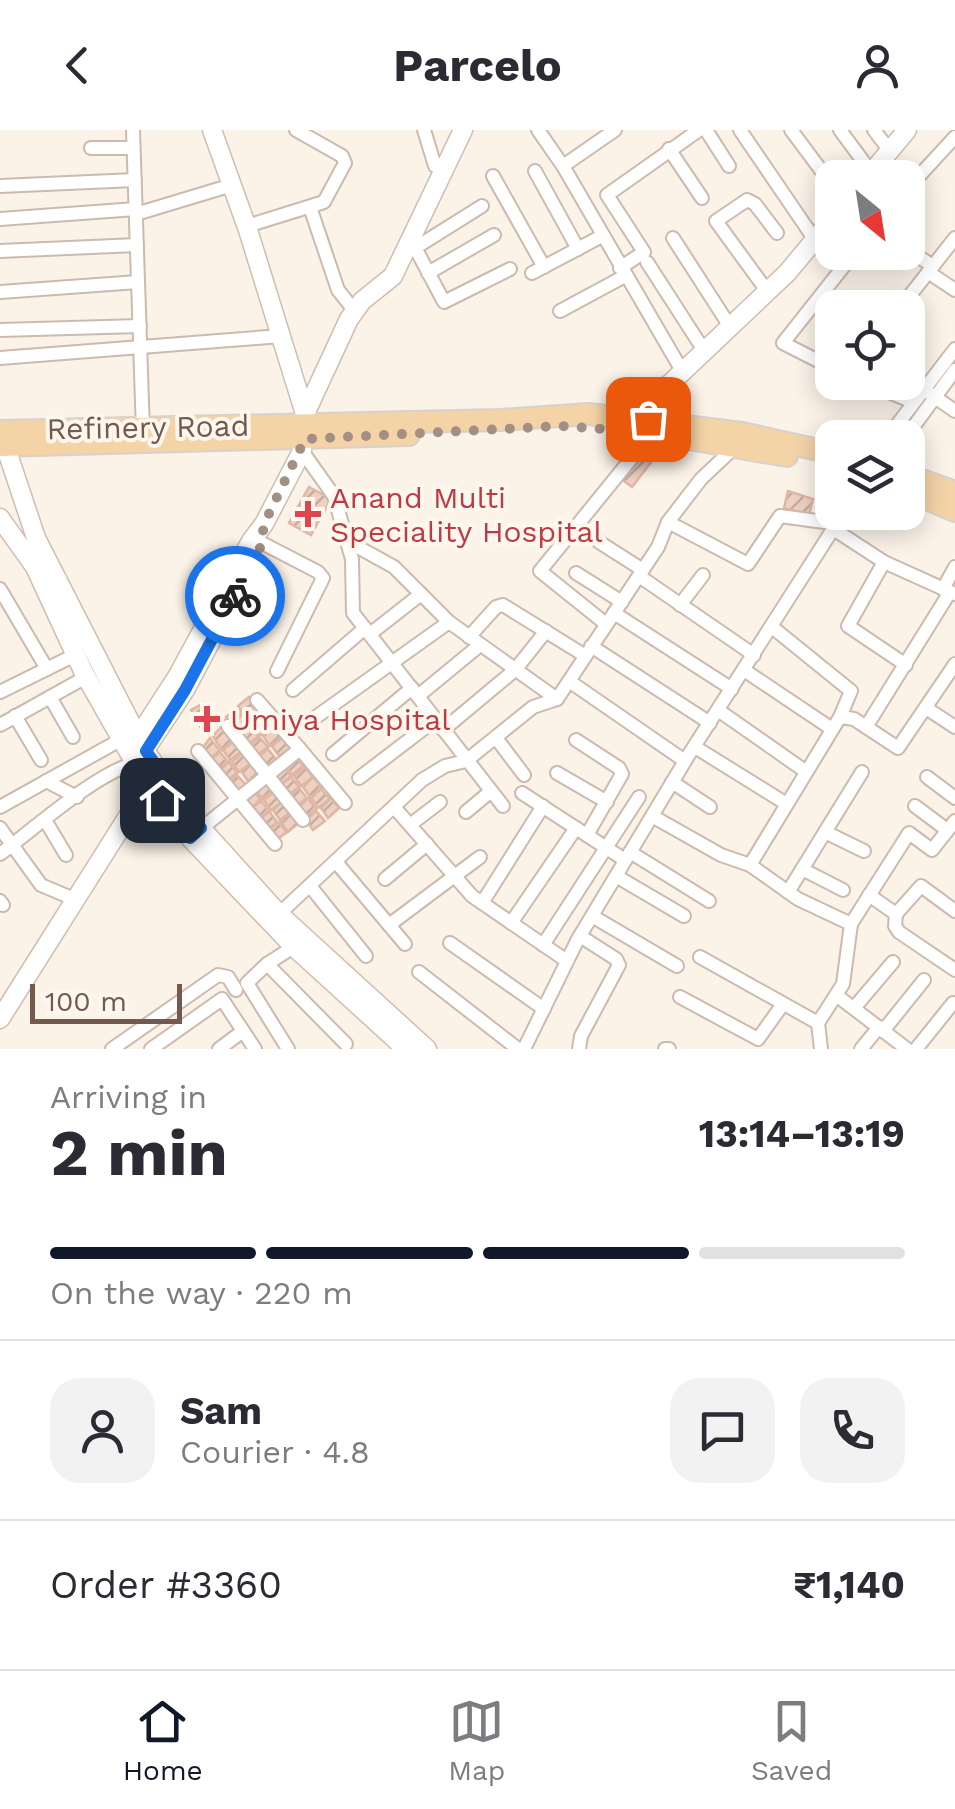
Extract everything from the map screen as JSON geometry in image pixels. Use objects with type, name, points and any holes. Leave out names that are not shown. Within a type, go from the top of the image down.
[{"type":"main road","name":"Refinery Road","points":[[1,438],[646,425],[815,451]]},
{"type":"main road","name":"Refinery Road","points":[[738,440],[815,461]]},
{"type":"main road","points":[[925,481],[955,492]]},
{"type":"main road","points":[[925,498],[955,510]]},
{"type":"street","points":[[133,130],[143,436]]},
{"type":"street","points":[[212,130],[281,336],[304,432],[334,496],[347,540],[352,559],[353,614],[503,806]]},
{"type":"street","points":[[247,226],[327,199],[345,161],[296,130]]},
{"type":"street","points":[[424,130],[442,159]]},
{"type":"street","points":[[6,850],[132,752],[251,541],[263,534],[354,310],[393,276],[413,244],[450,130]]},
{"type":"street","points":[[379,285],[442,159],[463,130]]},
{"type":"street","points":[[538,130],[681,369]]},
{"type":"street","points":[[563,166],[615,130]]},
{"type":"street","points":[[560,311],[623,272],[644,252],[607,195],[702,130],[729,166]]},
{"type":"street","points":[[732,688],[540,571],[635,454],[653,402],[681,369],[767,291],[815,240],[740,130]]},
{"type":"street","points":[[791,130],[815,162]]},
{"type":"street","points":[[840,130],[859,160]]},
{"type":"street","points":[[874,130],[890,150]]},
{"type":"street","points":[[882,160],[907,130]]},
{"type":"street","points":[[925,170],[955,137]]},
{"type":"street","points":[[91,148],[134,148]]},
{"type":"street","points":[[669,149],[702,198]]},
{"type":"street","points":[[535,171],[578,249]]},
{"type":"street","points":[[493,176],[538,270],[602,236]]},
{"type":"street","points":[[0,186],[135,180]]},
{"type":"street","points":[[0,219],[136,211],[232,185]]},
{"type":"street","points":[[767,291],[716,221],[748,200],[777,233]]},
{"type":"street","points":[[413,244],[482,206]]},
{"type":"street","points":[[310,207],[338,290],[354,310]]},
{"type":"street","points":[[428,273],[494,236]]},
{"type":"street","points":[[673,238],[730,325]]},
{"type":"street","points":[[914,290],[955,238]]},
{"type":"street","points":[[413,244],[441,300],[447,302],[510,269]]},
{"type":"street","points":[[0,251],[137,246]]},
{"type":"street","points":[[647,262],[703,349]]},
{"type":"street","points":[[925,264],[955,290]]},
{"type":"street","points":[[825,290],[841,270]]},
{"type":"street","points":[[0,292],[138,282]]},
{"type":"street","points":[[815,303],[783,343],[815,359]]},
{"type":"street","points":[[0,330],[140,326]]},
{"type":"street","points":[[0,358],[281,336]]},
{"type":"street","points":[[914,420],[955,349]]},
{"type":"street","points":[[900,420],[913,402],[955,370]]},
{"type":"street","points":[[929,392],[955,411]]},
{"type":"street","points":[[908,400],[913,402]]},
{"type":"street","points":[[1,438],[36,538],[132,752],[196,833],[279,914],[300,942]]},
{"type":"street","points":[[279,914],[422,780],[446,766],[466,761],[533,707],[557,700],[641,573],[668,522],[738,440]]},
{"type":"street","points":[[668,522],[748,564],[780,516],[815,520]]},
{"type":"street","points":[[0,518],[35,567],[86,677],[149,783],[300,942],[390,1025],[427,1049]]},
{"type":"street","points":[[419,972],[521,1049],[580,936],[672,782],[834,530]]},
{"type":"street","points":[[848,530],[884,562],[950,592]]},
{"type":"street","points":[[263,534],[323,578],[277,671]]},
{"type":"street","points":[[347,540],[394,567],[449,622],[557,700]]},
{"type":"street","points":[[599,542],[754,655]]},
{"type":"street","points":[[884,562],[848,626],[906,666]]},
{"type":"street","points":[[866,727],[950,592],[955,567]]},
{"type":"street","points":[[576,573],[614,613]]},
{"type":"street","points":[[680,604],[702,575]]},
{"type":"street","points":[[0,588],[47,669]]},
{"type":"street","points":[[294,690],[367,631],[421,594]]},
{"type":"street","points":[[333,754],[475,641],[500,605],[714,716],[805,771]]},
{"type":"street","points":[[316,716],[449,622]]},
{"type":"street","points":[[750,865],[836,723],[851,691],[772,628]]},
{"type":"street","points":[[359,778],[516,670],[546,630]]},
{"type":"street","points":[[0,691],[75,655]]},
{"type":"street","points":[[744,670],[836,723],[854,719],[898,748],[955,664]]},
{"type":"street","points":[[0,725],[86,677]]},
{"type":"street","points":[[569,680],[685,761]]},
{"type":"street","points":[[50,696],[73,737]]},
{"type":"street","points":[[257,700],[345,803]]},
{"type":"street","points":[[926,708],[955,727]]},
{"type":"street","points":[[16,716],[42,760]]},
{"type":"street","points":[[228,726],[303,820]]},
{"type":"street","points":[[496,738],[524,775]]},
{"type":"street","points":[[511,923],[622,778],[622,771],[576,740]]},
{"type":"street","points":[[694,747],[785,803]]},
{"type":"street","points":[[196,833],[300,748]]},
{"type":"street","points":[[198,751],[275,844]]},
{"type":"street","points":[[0,807],[46,781],[132,752]]},
{"type":"street","points":[[788,892],[862,772]]},
{"type":"street","points":[[557,773],[606,802]]},
{"type":"street","points":[[927,777],[955,798]]},
{"type":"street","points":[[46,781],[77,796]]},
{"type":"street","points":[[672,782],[710,807]]},
{"type":"street","points":[[0,1018],[149,783]]},
{"type":"street","points":[[466,812],[491,791]]},
{"type":"street","points":[[522,793],[606,848],[709,901]]},
{"type":"street","points":[[543,945],[639,797]]},
{"type":"street","points":[[410,824],[440,802]]},
{"type":"street","points":[[394,806],[482,903],[567,961]]},
{"type":"street","points":[[482,903],[543,806]]},
{"type":"street","points":[[821,1049],[818,1023],[843,984],[851,924],[908,832],[932,850],[951,826],[915,806]]},
{"type":"street","points":[[652,816],[721,855],[750,865],[788,892],[851,924]]},
{"type":"street","points":[[46,820],[66,854]]},
{"type":"street","points":[[0,828],[6,850],[41,885],[74,899]]},
{"type":"street","points":[[825,832],[864,851]]},
{"type":"street","points":[[385,879],[427,844]]},
{"type":"street","points":[[390,925],[480,857]]},
{"type":"street","points":[[336,862],[406,944]]},
{"type":"street","points":[[802,869],[842,890]]},
{"type":"street","points":[[616,876],[684,916]]},
{"type":"street","points":[[310,886],[366,956]]},
{"type":"street","points":[[955,911],[921,886],[896,914],[899,932],[955,970]]},
{"type":"street","points":[[869,895],[896,914]]},
{"type":"street","points":[[592,916],[677,966]]},
{"type":"street","points":[[578,1049],[581,1036],[619,965],[616,959],[580,936]]},
{"type":"street","points":[[151,1049],[300,942]]},
{"type":"street","points":[[450,943],[544,1009]]},
{"type":"street","points":[[700,958],[818,1023]]},
{"type":"street","points":[[854,1008],[893,962]]},
{"type":"street","points":[[267,964],[346,1044]]},
{"type":"street","points":[[112,1049],[218,974],[241,986],[288,1049]]},
{"type":"street","points":[[861,1049],[924,980]]},
{"type":"street","points":[[836,994],[907,1049]]},
{"type":"street","points":[[680,996],[758,1039],[764,1036],[784,1004]]},
{"type":"street","points":[[222,999],[255,1049]]},
{"type":"street","points":[[916,1049],[953,1004]]},
{"type":"street","points":[[390,1025],[406,1049]]},
{"type":"street","points":[[219,1049],[243,1031]]},
{"type":"building","points":[[640,452],[652,461],[632,487],[620,478]]},
{"type":"building","points":[[309,487],[331,499],[311,535],[289,523]]},
{"type":"building","points":[[788,491],[813,499],[809,515],[784,508]]},
{"type":"building","points":[[249,697],[255,704],[243,713],[238,706]]},
{"type":"building","points":[[204,703],[215,722],[202,730],[191,710]]},
{"type":"building","points":[[256,705],[265,715],[253,724],[246,714]]},
{"type":"building","points":[[236,709],[243,715],[231,724],[226,717]]},
{"type":"building","points":[[242,715],[251,725],[239,734],[232,724]]},
{"type":"building","points":[[265,716],[273,726],[261,735],[254,725]]},
{"type":"building","points":[[250,726],[259,736],[247,745],[240,735]]},
{"type":"building","points":[[221,727],[234,741],[222,750],[213,736]]},
{"type":"building","points":[[273,727],[281,737],[270,746],[263,736]]},
{"type":"building","points":[[259,737],[268,747],[256,756],[249,746]]},
{"type":"building","points":[[283,737],[291,747],[279,756],[272,746]]},
{"type":"building","points":[[210,738],[220,751],[208,760],[201,750]]},
{"type":"building","points":[[234,741],[242,751],[230,760],[223,750]]},
{"type":"building","points":[[268,749],[276,759],[265,768],[257,758]]},
{"type":"building","points":[[220,752],[228,762],[216,771],[209,761]]},
{"type":"building","points":[[242,753],[251,763],[239,772],[232,762]]},
{"type":"building","points":[[295,756],[303,766],[292,775],[285,765]]},
{"type":"building","points":[[229,762],[237,773],[225,782],[218,772]]},
{"type":"building","points":[[252,762],[260,772],[248,781],[241,771]]},
{"type":"building","points":[[283,766],[291,776],[279,785],[272,775]]},
{"type":"building","points":[[305,767],[313,777],[301,786],[294,776]]},
{"type":"building","points":[[237,775],[246,785],[234,794],[227,784]]},
{"type":"building","points":[[291,777],[299,787],[287,796],[280,786]]},
{"type":"building","points":[[313,777],[322,788],[310,797],[303,787]]},
{"type":"building","points":[[265,779],[273,790],[262,799],[255,789]]},
{"type":"building","points":[[299,788],[307,798],[295,807],[288,797]]},
{"type":"building","points":[[321,789],[330,799],[318,808],[311,798]]},
{"type":"building","points":[[253,790],[261,800],[249,809],[242,799]]},
{"type":"building","points":[[275,791],[283,801],[271,810],[264,800]]},
{"type":"building","points":[[308,798],[316,809],[305,818],[298,808]]},
{"type":"building","points":[[331,798],[339,808],[328,818],[321,808]]},
{"type":"building","points":[[261,801],[269,811],[258,820],[250,810]]},
{"type":"building","points":[[283,801],[292,811],[280,820],[273,810]]},
{"type":"building","points":[[269,811],[277,822],[266,831],[259,821]]},
{"type":"building","points":[[316,811],[325,821],[313,830],[306,820]]},
{"type":"building","points":[[291,812],[300,822],[288,832],[281,822]]},
{"type":"building","points":[[278,822],[287,832],[275,841],[268,831]]},
{"type":"way so far","points":[[235,596],[261,546],[264,524],[305,439],[562,426],[645,432],[648,419]]},
{"type":"place","name":"Anand Multi Speciality Hospital","points":[[308,514]]},
{"type":"place","name":"Umiya Hospital","points":[[207,719]]},
{"type":"route","points":[[162,800],[190,838],[201,828],[146,751],[185,690],[235,596]]}]
